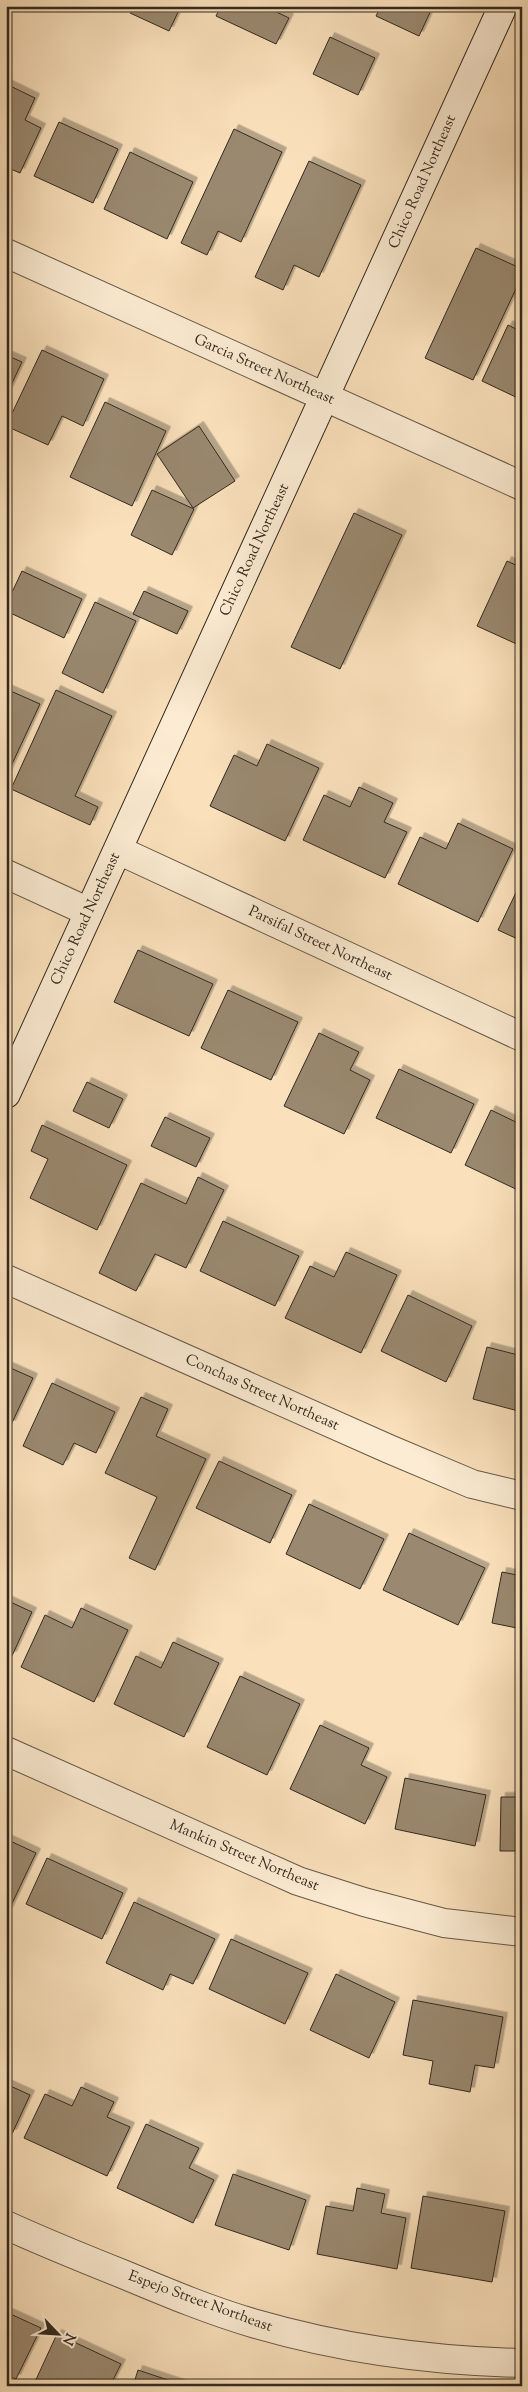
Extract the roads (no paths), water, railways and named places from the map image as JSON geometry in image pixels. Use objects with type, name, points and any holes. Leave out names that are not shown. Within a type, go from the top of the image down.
[{"type":"street","name":"Chico Road Northeast","points":[[6,1094],[503,6]]},
{"type":"street","name":"Garcia Street Northeast","points":[[6,254],[522,486]]},
{"type":"street","name":"Parsifal Street Northeast","points":[[118,850],[522,1037]]},
{"type":"street","points":[[6,874],[89,912]]},
{"type":"street","name":"Conchas Street Northeast","points":[[6,1279],[455,1477],[472,1484],[522,1496]]},
{"type":"street","name":"Mankin Street Northeast","points":[[6,1751],[298,1881],[364,1902],[444,1923],[522,1932]]},
{"type":"street","name":"Espejo Street Northeast","points":[[6,2225],[183,2299],[256,2324],[380,2351],[485,2362],[522,2363]]}]
